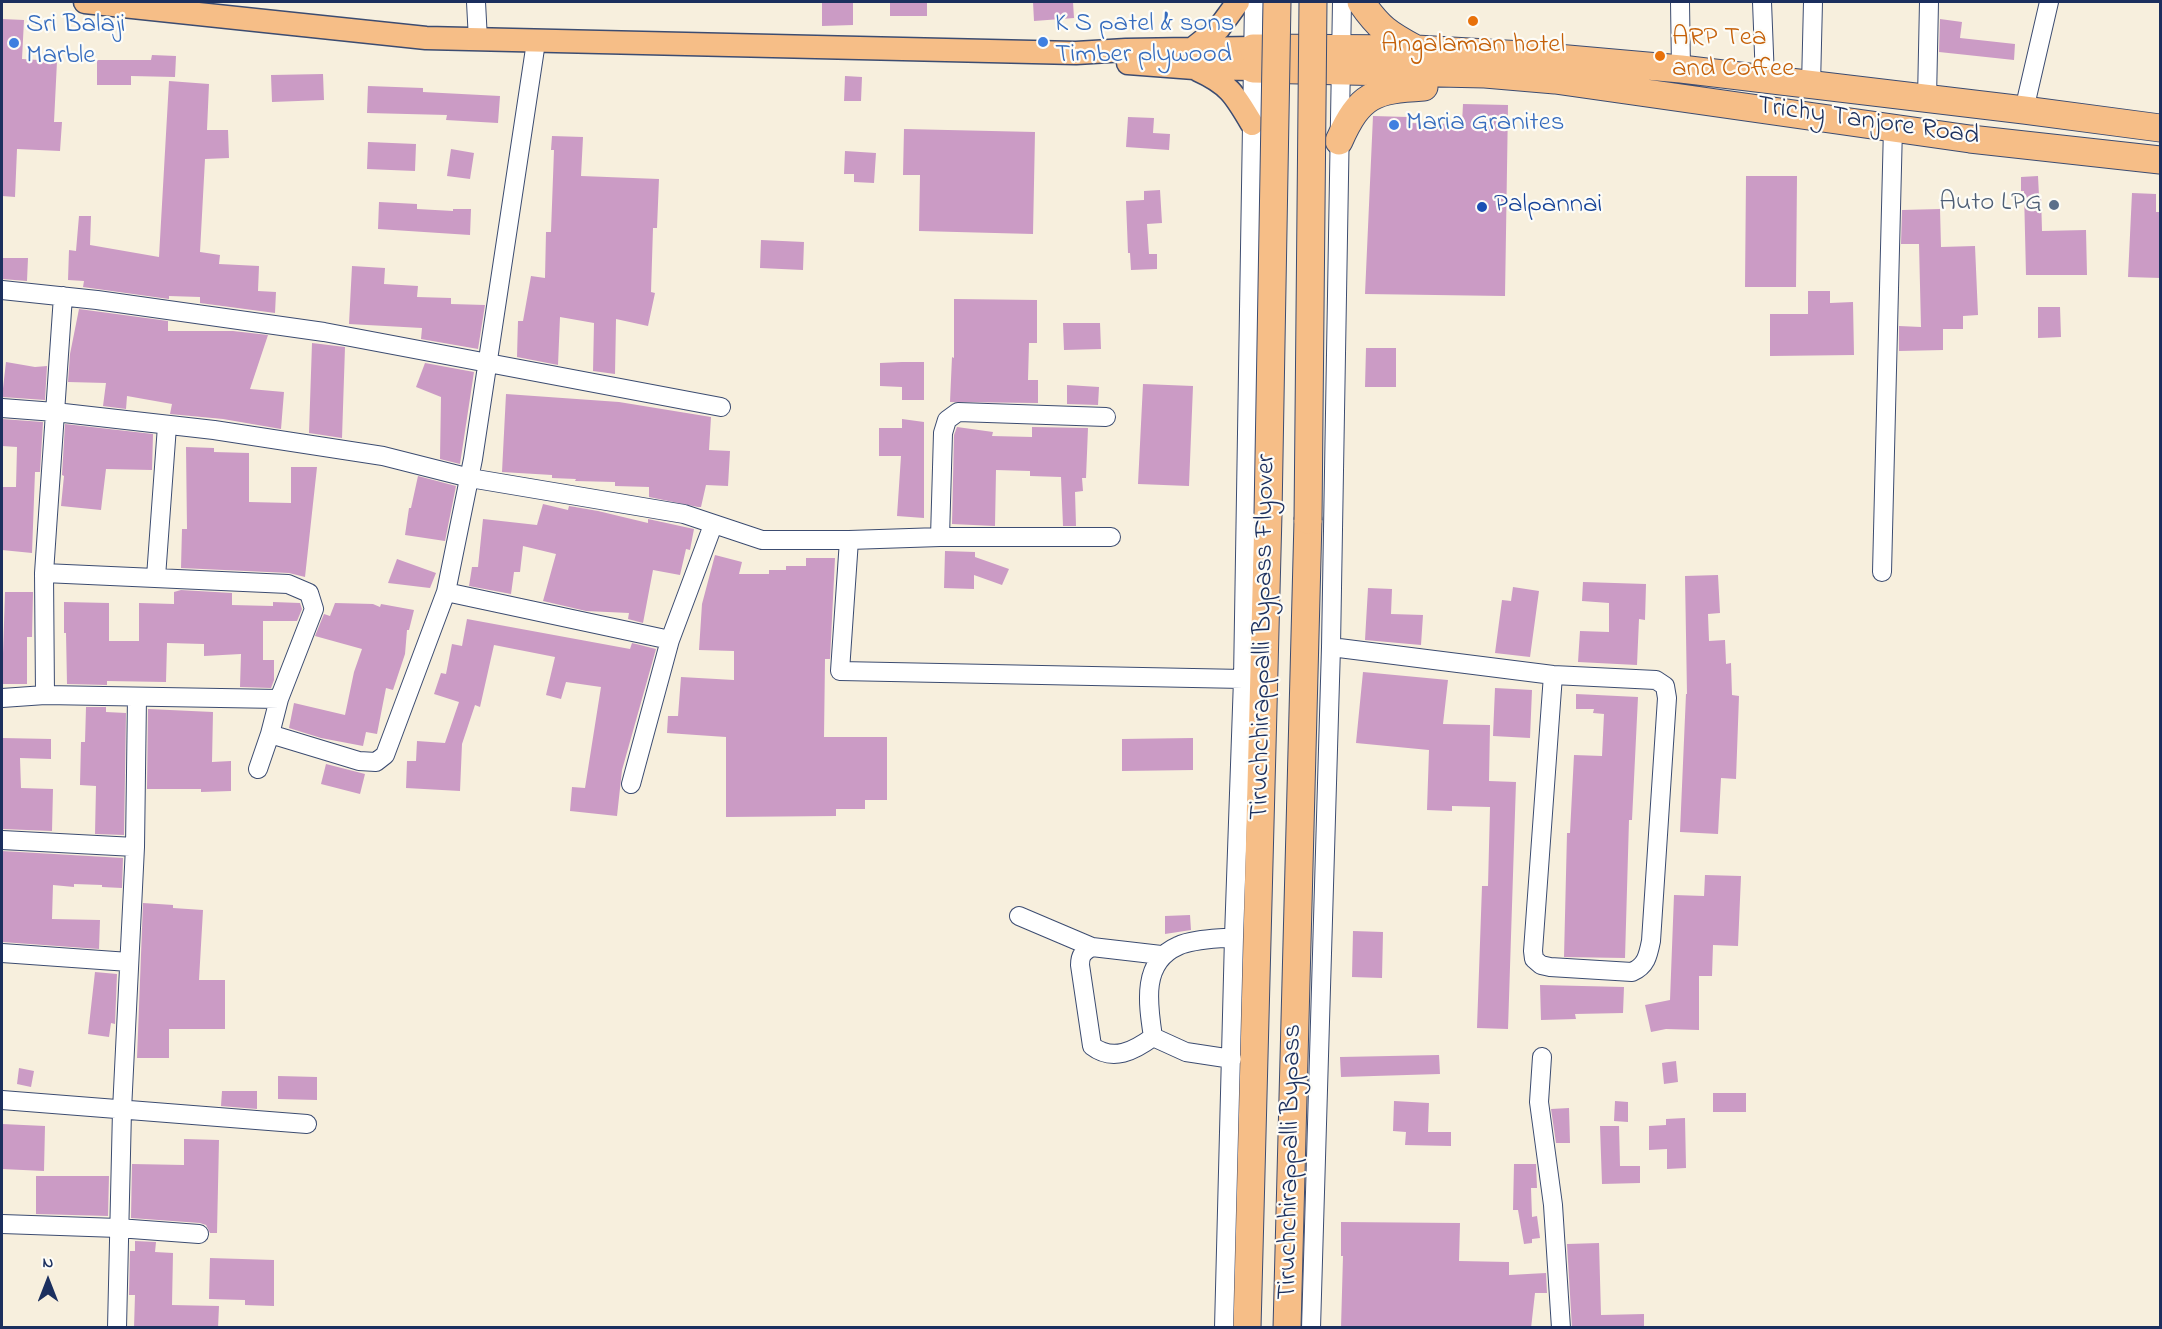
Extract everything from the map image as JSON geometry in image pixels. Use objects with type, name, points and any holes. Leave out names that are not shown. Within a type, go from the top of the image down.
[{"type":"highway","name":"Tiruchchirappalli Bypass Flyover","points":[[1249,1272],[1268,514],[1277,2]]},
{"type":"highway","name":"Tiruchchirappalli Bypass Flyover","points":[[1296,996],[1308,520],[1313,2]]},
{"type":"highway","points":[[1361,2],[1377,24],[1392,36],[1416,49]]},
{"type":"highway","name":"Trichy Tanjore Road","points":[[1341,60],[1416,49],[1523,55],[1681,69],[2160,128]]},
{"type":"highway","name":"Trichy Tanjore Road","points":[[1253,59],[1341,60],[1555,80],[1970,139],[2160,160]]},
{"type":"highway","points":[[1339,141],[1348,120],[1370,96],[1391,89],[1461,87],[1485,74]]},
{"type":"highway","name":"Tiruchchirappalli Bypass","points":[[1287,1328],[1296,996]]},
{"type":"highway","points":[[1227,1244],[1249,1272]]},
{"type":"highway","name":"Tiruchchirappalli Bypass","points":[[1247,1328],[1249,1272]]},
{"type":"main road","points":[[85,2],[156,5],[426,38],[1076,53],[1126,50],[1193,59],[1253,59]]},
{"type":"main road","points":[[1193,59],[1238,2]]},
{"type":"main road","points":[[1193,59],[1229,89],[1252,124]]},
{"type":"street","points":[[476,2],[478,40]]},
{"type":"street","points":[[1224,1328],[1243,679],[1254,2]]},
{"type":"street","points":[[1311,1328],[1331,647],[1342,2]]},
{"type":"street","points":[[1680,2],[1681,69]]},
{"type":"street","points":[[1762,2],[1766,79]]},
{"type":"street","points":[[1811,85],[1813,2]]},
{"type":"street","points":[[1927,99],[1929,2]]},
{"type":"street","points":[[2024,110],[2049,2]]},
{"type":"street","points":[[270,734],[359,761],[376,762],[385,755],[446,592],[470,478],[536,42]]},
{"type":"street","points":[[1882,572],[1893,127]]},
{"type":"street","points":[[2,290],[63,296],[324,332],[721,407]]},
{"type":"street","points":[[45,695],[44,573],[63,296]]},
{"type":"street","points":[[2,408],[214,430],[383,456],[470,478],[684,514],[762,540],[1111,537]]},
{"type":"street","points":[[940,537],[943,433],[946,420],[957,412],[1106,417]]},
{"type":"street","points":[[156,577],[167,426]]},
{"type":"street","points":[[631,784],[669,640],[713,525]]},
{"type":"street","points":[[849,540],[840,672],[1243,679]]},
{"type":"street","points":[[44,573],[288,584],[309,593],[314,609],[279,699],[258,769]]},
{"type":"street","points":[[446,592],[669,640]]},
{"type":"street","points":[[1331,647],[1553,675],[1656,680],[1665,686],[1667,698],[1651,941],[1647,960],[1641,968],[1632,972],[1551,967],[1541,965],[1534,959],[1553,675]]},
{"type":"street","points":[[2,698],[45,695],[279,699]]},
{"type":"street","points":[[117,1328],[122,1110],[135,847],[137,697]]},
{"type":"street","points":[[2,840],[135,847]]},
{"type":"street","points":[[1019,916],[1092,947],[1161,956]]},
{"type":"street","points":[[1154,1037],[1149,1010],[1149,988],[1154,969],[1161,956],[1180,945],[1234,937]]},
{"type":"street","points":[[1092,947],[1084,951],[1080,957],[1092,1046],[1101,1053],[1115,1055],[1136,1049],[1154,1037]]},
{"type":"street","points":[[2,953],[129,962]]},
{"type":"street","points":[[1154,1037],[1186,1052],[1232,1059]]},
{"type":"street","points":[[1542,1057],[1539,1102],[1553,1205],[1561,1328]]},
{"type":"street","points":[[2,1100],[306,1124]]},
{"type":"street","points":[[2,1224],[118,1228],[199,1234]]},
{"type":"building","points":[[822,2],[853,2],[853,25],[822,26]]},
{"type":"building","points":[[890,2],[927,2],[927,16],[890,16]]},
{"type":"building","points":[[1033,2],[1073,2],[1074,18],[1034,21]]},
{"type":"building","points":[[2,19],[24,20],[22,59],[57,61],[54,122],[62,122],[60,151],[17,149],[15,197],[2,196]]},
{"type":"building","points":[[1940,19],[1962,22],[1960,38],[2015,44],[2014,60],[1939,52]]},
{"type":"building","points":[[152,55],[176,56],[175,77],[131,76],[131,85],[97,85],[97,60],[151,60]]},
{"type":"building","points":[[323,74],[324,100],[272,102],[271,75]]},
{"type":"building","points":[[845,76],[862,77],[861,101],[844,101]]},
{"type":"building","points":[[169,81],[209,84],[207,130],[228,130],[229,158],[205,159],[200,252],[220,255],[219,264],[259,266],[258,291],[276,292],[275,313],[200,303],[200,297],[169,296],[169,299],[83,287],[84,281],[68,280],[69,250],[76,251],[79,216],[91,216],[90,245],[159,257]]},
{"type":"building","points":[[368,86],[423,88],[423,92],[500,96],[498,123],[446,120],[447,115],[367,113]]},
{"type":"building","points":[[1463,104],[1508,105],[1505,296],[1365,294],[1373,116],[1408,117],[1407,123],[1462,124]]},
{"type":"building","points":[[1128,117],[1154,118],[1153,133],[1170,134],[1169,150],[1126,147]]},
{"type":"building","points":[[904,129],[1035,132],[1033,234],[919,231],[920,175],[903,175]]},
{"type":"building","points":[[552,136],[583,137],[581,176],[659,179],[657,228],[653,228],[651,292],[655,293],[648,326],[616,319],[615,374],[593,371],[594,323],[560,317],[558,365],[517,357],[518,321],[523,321],[531,276],[545,278],[546,232],[551,232],[554,150],[551,150]]},
{"type":"building","points":[[368,142],[416,144],[415,171],[367,169]]},
{"type":"building","points":[[451,149],[474,153],[470,179],[447,176]]},
{"type":"building","points":[[845,151],[876,153],[874,183],[854,182],[854,174],[844,174]]},
{"type":"building","points":[[1746,176],[1797,176],[1796,287],[1745,287]]},
{"type":"building","points":[[2038,176],[2042,231],[2086,230],[2087,275],[2026,275],[2024,191],[2021,191],[2021,177]]},
{"type":"building","points":[[1160,190],[1162,223],[1147,224],[1149,254],[1157,254],[1157,269],[1131,270],[1126,201],[1144,200],[1144,191]]},
{"type":"building","points":[[2132,193],[2156,194],[2156,212],[2160,212],[2160,278],[2128,277]]},
{"type":"building","points":[[379,202],[417,204],[417,209],[453,211],[453,209],[471,209],[470,235],[378,229]]},
{"type":"building","points":[[1940,209],[1941,247],[1975,246],[1978,315],[1963,316],[1963,329],[1943,329],[1943,350],[1899,351],[1899,326],[1921,327],[1919,244],[1901,244],[1902,210]]},
{"type":"building","points":[[761,240],[804,242],[803,270],[760,268]]},
{"type":"building","points":[[2,258],[28,258],[27,281],[2,279]]},
{"type":"building","points":[[352,266],[385,268],[384,284],[418,286],[417,297],[451,298],[451,304],[485,305],[478,349],[421,339],[422,328],[349,324]]},
{"type":"building","points":[[1808,291],[1830,291],[1830,303],[1853,302],[1854,355],[1770,356],[1770,314],[1808,314]]},
{"type":"building","points":[[954,299],[1037,300],[1037,343],[1029,343],[1028,380],[1038,380],[1038,403],[950,402],[952,357],[954,358]]},
{"type":"building","points":[[2038,307],[2060,307],[2061,337],[2038,338]]},
{"type":"building","points":[[79,309],[168,321],[168,331],[233,331],[268,335],[250,389],[284,392],[281,429],[223,419],[170,414],[172,404],[127,396],[126,409],[103,406],[106,383],[68,382],[70,354]]},
{"type":"building","points":[[1063,323],[1100,323],[1101,349],[1064,350]]},
{"type":"building","points":[[312,343],[345,347],[342,438],[309,433]]},
{"type":"building","points":[[1366,348],[1396,348],[1396,387],[1365,387]]},
{"type":"building","points":[[6,362],[35,367],[47,366],[45,400],[2,397]]},
{"type":"building","points":[[924,362],[924,400],[902,400],[902,387],[880,386],[880,363]]},
{"type":"building","points":[[425,363],[474,372],[460,464],[440,459],[441,397],[416,387]]},
{"type":"building","points":[[1143,384],[1193,386],[1189,486],[1138,484]]},
{"type":"building","points":[[1067,385],[1099,387],[1098,405],[1067,404]]},
{"type":"building","points":[[506,394],[619,402],[711,417],[709,450],[730,451],[728,486],[706,485],[701,507],[698,507],[649,497],[649,487],[615,486],[615,482],[575,481],[576,479],[552,478],[552,475],[502,472]]},
{"type":"building","points":[[2,419],[43,422],[40,472],[35,472],[32,553],[2,550],[2,487],[16,487],[17,447],[2,446]]},
{"type":"building","points":[[902,419],[924,422],[924,518],[897,516],[901,456],[879,456],[879,428],[902,428]]},
{"type":"building","points":[[65,424],[153,434],[152,470],[106,469],[101,510],[61,506]]},
{"type":"building","points":[[957,427],[993,432],[992,436],[1032,437],[1032,427],[1088,428],[1086,478],[1082,478],[1083,491],[1075,492],[1076,526],[1063,526],[1061,477],[1030,476],[1030,471],[996,470],[995,526],[952,524],[954,435]]},
{"type":"building","points":[[186,447],[214,448],[214,452],[249,453],[249,502],[291,503],[291,467],[317,467],[305,577],[289,573],[181,568],[182,529],[187,529]]},
{"type":"building","points":[[418,476],[456,486],[445,541],[405,535],[409,508],[411,508]]},
{"type":"building","points":[[543,504],[568,510],[569,506],[598,511],[648,523],[648,519],[694,529],[690,550],[686,549],[680,575],[653,570],[643,623],[628,619],[629,613],[586,611],[543,601],[556,554],[523,546],[520,572],[514,572],[511,594],[469,586],[472,567],[478,567],[483,519],[537,525]]},
{"type":"building","points":[[945,551],[975,552],[975,557],[1009,569],[1002,585],[974,575],[974,589],[944,588]]},
{"type":"building","points":[[715,555],[742,562],[739,574],[769,574],[769,570],[786,570],[786,566],[806,566],[806,558],[835,558],[830,659],[825,659],[824,737],[887,737],[887,800],[865,800],[865,809],[836,809],[836,816],[726,817],[726,737],[667,733],[668,716],[678,716],[681,677],[734,680],[734,651],[699,650],[702,604]]},
{"type":"building","points":[[397,559],[436,573],[430,588],[388,583]]},
{"type":"building","points":[[1718,575],[1720,613],[1708,614],[1709,641],[1725,640],[1726,664],[1731,663],[1732,695],[1739,696],[1736,779],[1721,778],[1718,834],[1680,832],[1687,694],[1685,576]]},
{"type":"building","points":[[1583,582],[1646,584],[1645,620],[1639,619],[1637,665],[1578,662],[1580,631],[1609,632],[1609,603],[1582,601]]},
{"type":"building","points":[[1513,587],[1539,591],[1530,657],[1495,653],[1502,600],[1511,601]]},
{"type":"building","points":[[1368,588],[1392,589],[1391,614],[1423,615],[1421,645],[1365,640]]},
{"type":"building","points":[[181,590],[232,593],[232,605],[273,606],[273,602],[300,603],[302,609],[297,621],[263,621],[263,660],[274,660],[274,680],[271,688],[240,687],[241,654],[204,656],[204,644],[167,643],[166,682],[107,681],[107,685],[67,684],[64,602],[109,603],[109,641],[139,641],[139,603],[174,604],[174,592]]},
{"type":"building","points":[[5,592],[33,592],[32,637],[27,637],[27,684],[2,684]]},
{"type":"building","points":[[335,603],[373,604],[380,607],[381,604],[414,610],[409,630],[407,630],[405,654],[393,690],[386,688],[377,734],[366,732],[363,746],[321,738],[289,728],[294,703],[345,715],[354,672],[362,649],[315,636],[324,614],[330,616]]},
{"type":"building","points":[[467,619],[630,649],[632,643],[656,649],[622,770],[617,816],[570,811],[572,787],[585,788],[601,687],[566,682],[561,699],[546,695],[555,657],[494,645],[480,707],[475,705],[462,744],[460,791],[406,788],[407,761],[416,761],[417,741],[445,743],[459,702],[434,694],[441,673],[446,674],[452,644],[462,646]]},
{"type":"building","points":[[1363,672],[1448,680],[1443,724],[1490,725],[1489,781],[1516,782],[1508,1029],[1477,1028],[1482,886],[1488,886],[1490,807],[1452,806],[1452,811],[1427,810],[1429,750],[1356,743]]},
{"type":"building","points":[[1495,688],[1532,690],[1530,738],[1493,736]]},
{"type":"building","points":[[1576,694],[1638,697],[1632,820],[1629,820],[1625,958],[1564,957],[1567,833],[1570,833],[1574,755],[1602,756],[1604,714],[1593,713],[1594,709],[1576,709]]},
{"type":"building","points":[[86,707],[106,707],[106,712],[126,713],[124,835],[95,834],[96,786],[80,785],[81,742],[85,742]]},
{"type":"building","points":[[148,709],[213,712],[212,762],[231,761],[231,791],[147,789]]},
{"type":"building","points":[[2,738],[51,739],[51,759],[20,758],[21,788],[53,789],[52,831],[2,829]]},
{"type":"building","points":[[1193,738],[1193,770],[1122,771],[1122,739]]},
{"type":"building","points":[[326,764],[365,774],[360,794],[321,784]]},
{"type":"building","points":[[2,851],[123,858],[122,888],[102,887],[102,885],[74,884],[74,887],[53,885],[52,919],[100,920],[99,949],[2,942]]},
{"type":"building","points":[[1705,875],[1741,876],[1738,946],[1713,945],[1712,976],[1699,976],[1699,1030],[1666,1029],[1651,1032],[1645,1005],[1670,1000],[1674,895],[1704,896]]},
{"type":"building","points":[[143,903],[203,910],[199,980],[225,980],[225,1029],[169,1029],[169,1058],[137,1058]]},
{"type":"building","points":[[1190,915],[1191,930],[1165,934],[1165,916]]},
{"type":"building","points":[[1353,931],[1383,932],[1382,978],[1352,977]]},
{"type":"building","points":[[95,972],[117,974],[115,1024],[111,1023],[109,1037],[88,1034]]},
{"type":"building","points":[[1540,985],[1624,987],[1623,1013],[1575,1014],[1576,1019],[1541,1020]]},
{"type":"building","points":[[1439,1055],[1440,1074],[1341,1077],[1340,1057]]},
{"type":"building","points":[[1676,1061],[1678,1082],[1664,1084],[1662,1063]]},
{"type":"building","points":[[19,1068],[34,1071],[31,1087],[17,1084]]},
{"type":"building","points":[[278,1076],[317,1077],[317,1100],[278,1099]]},
{"type":"building","points":[[222,1091],[257,1091],[257,1109],[221,1106]]},
{"type":"building","points":[[1713,1093],[1746,1093],[1746,1112],[1713,1112]]},
{"type":"building","points":[[1394,1101],[1429,1103],[1428,1132],[1451,1132],[1451,1146],[1405,1145],[1406,1132],[1393,1131]]},
{"type":"building","points":[[1615,1101],[1628,1102],[1628,1122],[1614,1121]]},
{"type":"building","points":[[1569,1108],[1570,1143],[1556,1143],[1551,1109]]},
{"type":"building","points":[[1685,1118],[1686,1168],[1667,1169],[1667,1149],[1649,1150],[1649,1126],[1666,1125],[1666,1119]]},
{"type":"building","points":[[2,1124],[45,1126],[44,1171],[2,1169]]},
{"type":"building","points":[[1600,1126],[1619,1126],[1620,1166],[1640,1166],[1640,1183],[1602,1184]]},
{"type":"building","points":[[184,1139],[219,1140],[217,1233],[210,1233],[206,1225],[200,1223],[131,1218],[132,1164],[184,1165]]},
{"type":"building","points":[[1514,1164],[1536,1164],[1537,1188],[1531,1188],[1532,1217],[1537,1216],[1540,1238],[1532,1239],[1532,1243],[1524,1244],[1518,1210],[1513,1210]]},
{"type":"building","points":[[36,1176],[109,1176],[108,1216],[36,1214]]},
{"type":"building","points":[[1341,1222],[1460,1223],[1459,1261],[1509,1262],[1509,1275],[1546,1273],[1547,1293],[1535,1293],[1531,1328],[1341,1328],[1343,1256],[1341,1256]]},
{"type":"building","points":[[135,1241],[156,1242],[155,1252],[173,1253],[172,1305],[219,1306],[218,1328],[134,1328],[135,1295],[129,1295],[130,1251],[135,1251]]},
{"type":"building","points":[[1599,1243],[1601,1315],[1644,1314],[1644,1328],[1572,1328],[1567,1244]]},
{"type":"building","points":[[210,1258],[274,1260],[274,1306],[245,1305],[245,1300],[209,1299]]},
{"type":"place","name":"Angalaman hotel","points":[[1473,21]]},
{"type":"place","name":"K S patel & sons Timber plywood","points":[[1043,42]]},
{"type":"place","name":"Sri Balaji Marble","points":[[14,43]]},
{"type":"place","name":"ARP Tea and Coffee","points":[[1660,56]]},
{"type":"place","name":"Maria Granites","points":[[1394,125]]},
{"type":"place","name":"Auto LPG","points":[[2054,205]]},
{"type":"place","name":"Palpannai","points":[[1482,207]]}]
